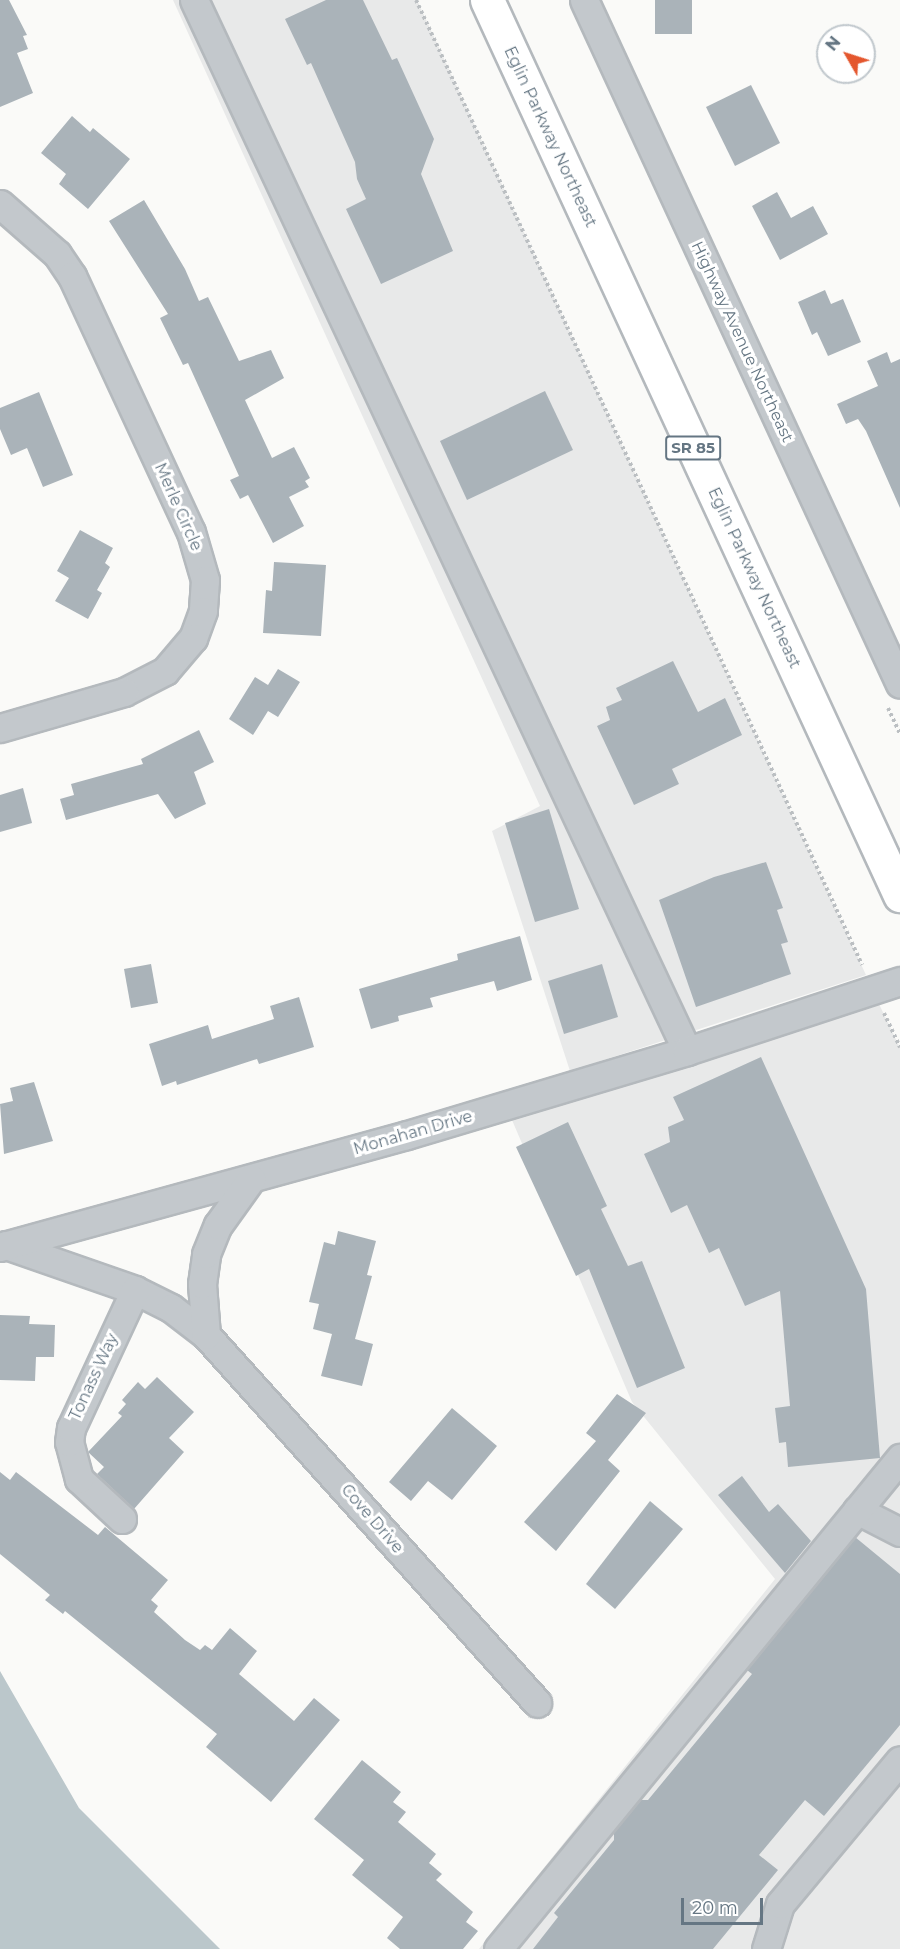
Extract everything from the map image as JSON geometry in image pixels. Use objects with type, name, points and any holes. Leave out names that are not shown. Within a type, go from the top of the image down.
[{"type":"highway","name":"Eglin Parkway Northeast","points":[[487,0],[900,896]]},
{"type":"street","points":[[194,0],[687,1051]]},
{"type":"street","name":"Highway Avenue Northeast","points":[[584,0],[900,684]]},
{"type":"street","name":"Merle Circle","points":[[0,204],[57,254],[72,276],[191,532],[205,580],[203,611],[193,638],[165,671],[124,692],[0,728]]},
{"type":"street","name":"Monahan Drive","points":[[3,1246],[251,1179],[687,1051],[900,981]]},
{"type":"street","points":[[206,1335],[202,1284],[206,1254],[218,1225],[251,1179]]},
{"type":"street","name":"Cove Drive","points":[[3,1246],[135,1290],[171,1308],[206,1335],[537,1703]]},
{"type":"street","name":"Tonass Way","points":[[122,1519],[79,1479],[69,1442],[71,1428],[135,1290]]},
{"type":"street","points":[[498,1949],[900,1458]]},
{"type":"street","points":[[857,1510],[900,1532]]},
{"type":"street","points":[[766,1949],[780,1904],[900,1760]]},
{"type":"path","points":[[416,0],[900,1047]]},
{"type":"shaded area","points":[[173,0],[417,0],[866,975],[570,1071],[492,831],[540,806]]},
{"type":"shaded area","points":[[879,1004],[900,1048],[900,1949],[479,1949],[775,1579],[632,1402],[512,1120]]},
{"type":"shaded area","points":[[0,1671],[79,1808],[220,1949],[0,1949]]},
{"type":"building","points":[[0,0],[9,0],[27,35],[23,36],[28,49],[17,53],[33,93],[0,107]]},
{"type":"building","points":[[326,0],[363,0],[392,60],[397,58],[434,139],[421,174],[453,251],[381,284],[346,209],[366,199],[357,179],[355,162],[311,63],[307,65],[285,19]]},
{"type":"building","points":[[655,0],[692,0],[692,34],[655,34]]},
{"type":"building","points":[[751,85],[780,143],[735,166],[706,107]]},
{"type":"building","points":[[72,116],[90,132],[93,128],[130,159],[88,209],[59,184],[66,174],[41,153]]},
{"type":"building","points":[[777,192],[791,218],[813,206],[828,234],[780,260],[752,206]]},
{"type":"building","points":[[144,200],[185,269],[199,301],[208,297],[239,361],[271,350],[284,378],[245,400],[272,458],[294,447],[310,478],[305,481],[309,487],[289,497],[304,526],[273,543],[248,495],[240,499],[230,480],[239,476],[188,363],[183,365],[160,318],[168,314],[109,221]]},
{"type":"building","points":[[825,290],[831,304],[843,299],[861,342],[828,356],[817,332],[812,335],[798,302]]},
{"type":"building","points":[[887,352],[891,363],[900,359],[900,508],[866,431],[858,419],[846,424],[837,404],[878,386],[867,361]]},
{"type":"building","points":[[545,391],[573,450],[467,500],[440,441]]},
{"type":"building","points":[[39,392],[73,475],[43,487],[27,448],[11,455],[0,429],[0,408]]},
{"type":"building","points":[[80,530],[113,548],[105,563],[110,567],[97,590],[102,593],[88,619],[55,601],[69,578],[57,571]]},
{"type":"building","points":[[274,562],[326,565],[321,636],[263,633],[266,590],[272,591]]},
{"type":"building","points":[[673,661],[698,712],[725,698],[742,735],[672,769],[679,784],[634,805],[597,726],[610,720],[606,707],[622,700],[616,688]]},
{"type":"building","points":[[278,669],[300,682],[278,717],[268,711],[253,735],[229,719],[255,677],[268,685]]},
{"type":"building","points":[[199,730],[214,762],[194,772],[206,804],[175,819],[158,794],[66,820],[60,799],[74,795],[71,784],[143,764],[141,759]]},
{"type":"building","points":[[23,788],[32,823],[0,832],[0,795]]},
{"type":"building","points":[[549,809],[579,909],[535,922],[505,823]]},
{"type":"building","points":[[766,862],[783,908],[777,910],[788,942],[781,944],[791,974],[696,1007],[659,900],[714,877]]},
{"type":"building","points":[[520,936],[532,980],[497,991],[494,981],[430,998],[433,1007],[398,1016],[399,1021],[371,1029],[359,989],[458,960],[457,954]]},
{"type":"building","points":[[151,964],[158,1003],[131,1008],[124,969]]},
{"type":"building","points":[[602,964],[618,1017],[564,1034],[548,981]]},
{"type":"building","points":[[299,997],[314,1047],[259,1064],[257,1059],[177,1085],[176,1081],[162,1086],[149,1044],[208,1025],[212,1039],[274,1019],[270,1006]]},
{"type":"building","points":[[761,1057],[866,1289],[880,1458],[788,1467],[786,1442],[779,1443],[775,1408],[790,1406],[780,1291],[745,1306],[719,1248],[709,1253],[687,1205],[671,1213],[644,1154],[670,1142],[668,1127],[684,1120],[673,1097]]},
{"type":"building","points":[[34,1082],[53,1141],[4,1154],[0,1104],[13,1101],[10,1088]]},
{"type":"building","points":[[568,1122],[607,1206],[601,1209],[628,1266],[642,1261],[685,1368],[637,1388],[589,1269],[576,1276],[516,1147]]},
{"type":"building","points":[[338,1231],[376,1241],[367,1275],[372,1276],[355,1339],[373,1344],[362,1386],[321,1376],[332,1334],[313,1329],[319,1304],[309,1302],[324,1242],[335,1245]]},
{"type":"building","points":[[0,1315],[30,1316],[29,1324],[55,1325],[54,1357],[36,1357],[35,1381],[0,1380]]},
{"type":"building","points":[[157,1377],[194,1412],[169,1438],[184,1452],[134,1509],[97,1474],[104,1467],[88,1452],[122,1416],[118,1413],[126,1404],[122,1400],[138,1382],[145,1389]]},
{"type":"building","points":[[617,1394],[646,1413],[608,1460],[620,1471],[556,1551],[524,1522],[596,1441],[586,1433]]},
{"type":"building","points":[[452,1408],[497,1446],[452,1500],[428,1481],[411,1501],[389,1482]]},
{"type":"building","points":[[0,1472],[10,1480],[16,1472],[98,1535],[105,1527],[168,1580],[151,1600],[158,1606],[154,1612],[185,1640],[200,1650],[205,1645],[212,1650],[230,1628],[257,1651],[239,1674],[294,1721],[314,1698],[340,1720],[271,1802],[206,1747],[217,1734],[65,1611],[63,1614],[45,1600],[50,1595],[0,1554]]},
{"type":"building","points":[[742,1476],[769,1512],[778,1504],[811,1541],[785,1573],[718,1495]]},
{"type":"building","points":[[650,1501],[683,1529],[615,1609],[586,1584]]},
{"type":"building","points":[[855,1537],[900,1574],[900,1725],[824,1816],[805,1800],[759,1855],[778,1870],[713,1949],[533,1949],[558,1917],[554,1913],[614,1840],[614,1832],[641,1800],[648,1800],[752,1674],[747,1670]]},
{"type":"building","points":[[362,1760],[401,1792],[393,1802],[406,1812],[398,1822],[436,1854],[429,1863],[442,1874],[436,1880],[473,1912],[466,1922],[478,1931],[463,1949],[400,1949],[387,1938],[403,1917],[352,1875],[364,1860],[314,1819]]}]
